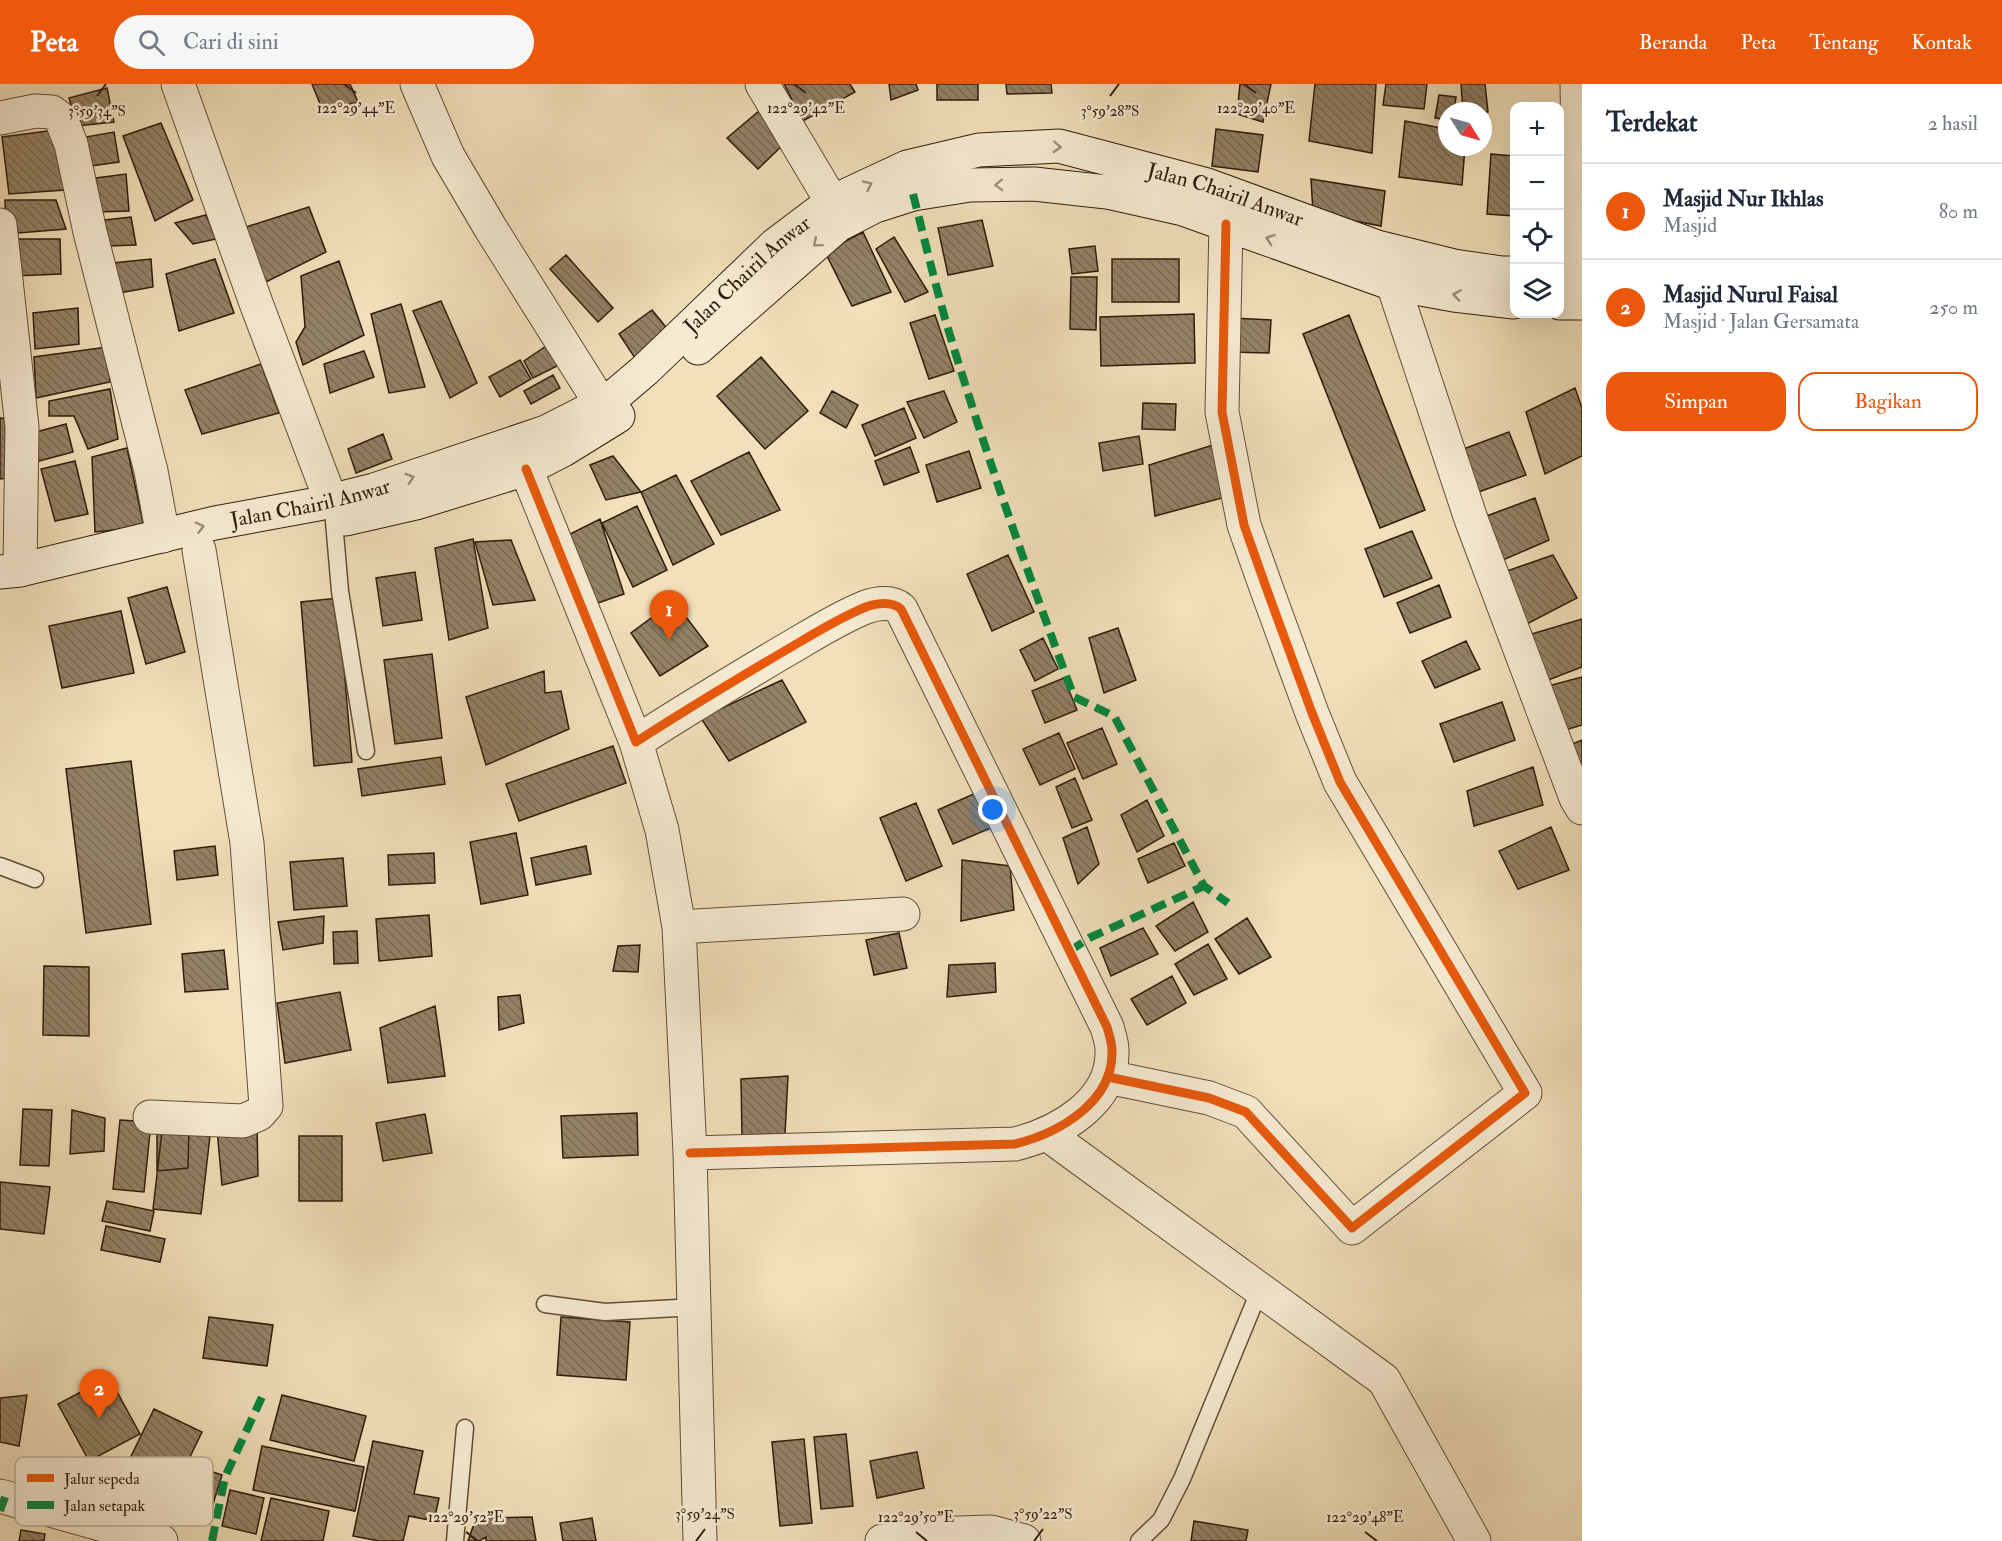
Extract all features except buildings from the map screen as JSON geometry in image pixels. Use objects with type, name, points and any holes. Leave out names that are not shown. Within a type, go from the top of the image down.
[{"type":"street","points":[[178,84],[333,511]]},
{"type":"street","points":[[417,84],[448,156],[601,404]]},
{"type":"street","points":[[762,84],[832,202]]},
{"type":"street","points":[[1564,298],[1576,281],[1577,84]]},
{"type":"street","points":[[0,118],[35,111],[52,112],[61,119],[70,144],[150,471],[163,536]]},
{"type":"street","name":"Jalan Chairil Anwar","points":[[7,576],[199,550],[232,542],[333,511],[374,490],[546,432],[618,393],[775,245],[832,202],[908,167],[979,150],[1059,146],[1207,185],[1377,247],[1454,266],[1510,273]]},
{"type":"street","name":"Jalan Chairil Anwar","points":[[7,576],[215,523],[416,503],[526,469],[563,450],[636,403],[838,225],[875,207],[913,194],[970,185],[1034,184],[1107,192],[1183,209],[1393,284],[1454,295],[1510,301]]},
{"type":"street","points":[[1108,1077],[1209,1098],[1246,1112],[1352,1228],[1525,1093],[1340,782],[1259,569],[1244,525],[1222,412],[1226,224]]},
{"type":"street","points":[[0,225],[21,427],[7,576]]},
{"type":"street","points":[[1395,251],[1393,284],[1471,519],[1576,798],[1582,808]]},
{"type":"street","points":[[526,469],[636,742],[662,830],[679,927],[690,1153],[700,1541]]},
{"type":"street","points":[[150,1117],[243,1121],[259,1114],[267,1106],[247,843],[199,550]]},
{"type":"street","points":[[636,742],[692,705],[836,621],[868,606],[883,603],[897,605],[923,650],[1107,1027],[1112,1051],[1108,1077],[1090,1104],[1070,1122],[1047,1134],[1015,1144],[690,1153]]},
{"type":"street","points":[[679,927],[903,914]]},
{"type":"street","points":[[1047,1134],[1384,1380],[1474,1541]]},
{"type":"street","points":[[0,1496],[15,1500]]},
{"type":"street","points":[[107,1526],[161,1541]]},
{"type":"street","points":[[882,1541],[991,1532],[1024,1541]]},
{"type":"lane","points":[[333,511],[340,591],[366,751]]},
{"type":"lane","points":[[0,866],[35,879]]},
{"type":"lane","points":[[1139,1541],[1161,1520],[1182,1479],[1260,1289]]},
{"type":"lane","points":[[545,1304],[605,1312],[695,1307]]},
{"type":"lane","points":[[455,1541],[465,1428]]},
{"type":"marked path","points":[[913,194],[946,322],[976,417],[1023,558],[1074,697],[1114,716],[1204,886],[1228,903]]},
{"type":"marked path","points":[[1070,951],[1089,938],[1204,886]]},
{"type":"marked path","points":[[212,1541],[225,1477],[262,1397]]},
{"type":"marked path","points":[[0,1511],[5,1497]]},
{"type":"cycle path","points":[[1108,1077],[1209,1098],[1246,1112],[1352,1228],[1525,1093],[1340,782],[1312,713],[1244,525],[1222,412],[1226,224]]},
{"type":"cycle path","points":[[526,469],[636,742],[844,617],[866,607],[880,604],[889,604],[901,609],[1107,1027],[1110,1038],[1112,1050],[1110,1069],[1104,1085],[1094,1100],[1066,1123],[1049,1132],[1015,1144],[690,1153]]},
{"type":"place","name":"Masjid Nur Ikhlas","points":[[669,640]]},
{"type":"place","name":"Masjid Nurul Faisal","points":[[99,1419]]}]
